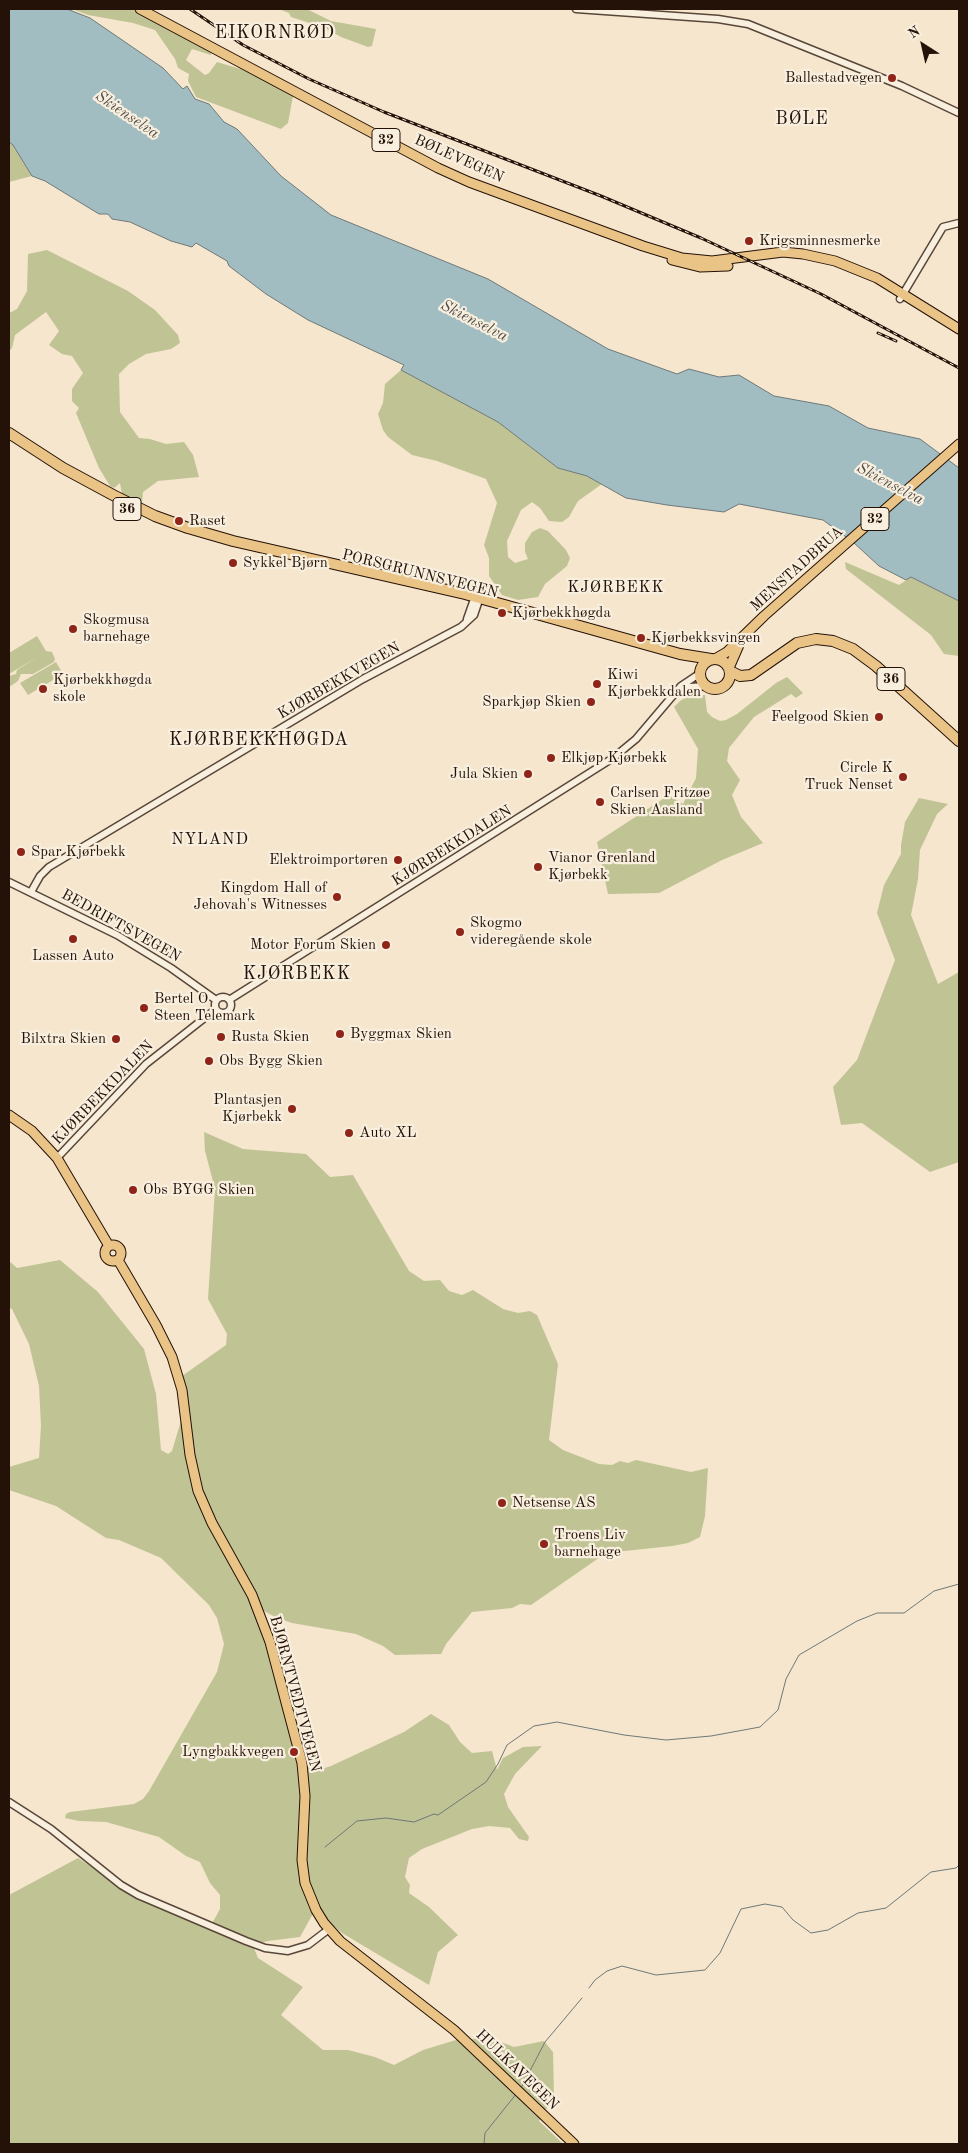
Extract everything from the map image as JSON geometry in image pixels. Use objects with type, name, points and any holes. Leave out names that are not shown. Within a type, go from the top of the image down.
[{"type":"highway","name":"PORSGRUNNSVEGEN","points":[[9,433],[63,468],[145,512],[199,532],[542,619],[579,626],[680,654],[713,659]]},
{"type":"highway","name":"36","points":[[713,659],[722,660],[729,669],[740,676],[750,675],[792,646],[809,640],[822,639],[839,643],[852,649],[876,666],[959,741]]},
{"type":"highway","name":"36","points":[[839,643],[959,748]]},
{"type":"highway","name":"PORSGRUNNSVEGEN","points":[[680,654],[696,666],[700,673]]},
{"type":"highway","name":"36","points":[[700,673],[705,686],[718,689],[727,683],[742,682],[753,678],[768,667],[775,658]]},
{"type":"highway","points":[[700,673],[705,662],[713,659]]},
{"type":"highway","points":[[727,683],[729,669]]},
{"type":"main road","name":"BØLEVEGEN","points":[[140,9],[438,168],[469,182],[643,246],[682,258],[712,262],[784,254],[824,258],[877,278],[902,296]]},
{"type":"main road","name":"32","points":[[902,296],[959,328]]},
{"type":"main road","name":"32","points":[[902,296],[959,333]]},
{"type":"main road","name":"MENSTADBRUA","points":[[713,659],[727,652],[790,593],[959,444]]},
{"type":"main road","name":"MENSTADBRUA","points":[[729,669],[730,661],[744,637]]},
{"type":"main road","points":[[9,1115],[32,1131],[57,1158]]},
{"type":"main road","name":"BJØRNTVEDTVEGEN","points":[[57,1158],[109,1246],[116,1245],[120,1248],[121,1255],[118,1260],[156,1325],[172,1357],[182,1390],[190,1455],[198,1491],[209,1517],[252,1595],[270,1642],[303,1773],[304,1804],[301,1848],[305,1883],[316,1910],[340,1941],[439,2017]]},
{"type":"main road","name":"HULKAVEGEN","points":[[439,2017],[479,2052],[574,2144]]},
{"type":"street","points":[[576,9],[718,18],[748,24],[902,86],[959,113]]},
{"type":"street","points":[[902,296],[943,227],[959,222]]},
{"type":"street","name":"KJØRBEKKVEGEN","points":[[31,892],[40,876],[49,867],[355,684],[464,625],[476,601]]},
{"type":"street","name":"KJØRBEKKDALEN","points":[[229,1000],[613,758],[642,733],[680,686],[700,673]]},
{"type":"street","points":[[673,694],[690,687],[705,686]]},
{"type":"street","name":"BEDRIFTSVEGEN","points":[[9,882],[117,935],[171,968],[216,1000]]},
{"type":"street","points":[[221,997],[229,1000],[231,1007],[228,1011],[220,1012],[216,1009],[216,1000],[221,997]]},
{"type":"street","name":"KJØRBEKKDALEN","points":[[57,1158],[146,1064],[216,1009]]},
{"type":"street","points":[[9,1802],[51,1829],[106,1875],[129,1890],[251,1943],[273,1950],[296,1950],[308,1945],[329,1929]]},
{"type":"green space","points":[[72,9],[131,9],[211,52],[211,55],[192,49],[186,60],[205,75],[209,73],[217,62],[247,71],[293,96],[288,123],[281,129],[196,97],[188,81],[189,74],[178,68],[175,59],[155,30],[133,23],[88,15]]},
{"type":"green space","points":[[279,9],[307,9],[331,21],[376,29],[372,46],[368,47],[341,37],[325,28],[291,17],[289,13]]},
{"type":"green space","points":[[9,142],[13,145],[32,176],[9,182]]},
{"type":"green space","points":[[47,250],[128,291],[155,310],[178,335],[180,343],[171,349],[146,354],[129,364],[119,374],[120,412],[139,438],[166,444],[184,442],[193,455],[199,477],[158,481],[143,492],[142,503],[122,494],[120,483],[114,488],[110,486],[99,468],[76,413],[79,408],[72,401],[72,389],[83,373],[72,356],[62,354],[49,345],[59,331],[46,312],[15,335],[12,348],[9,351],[9,313],[17,309],[27,291],[28,254]]},
{"type":"green space","points":[[401,370],[498,422],[558,468],[587,476],[602,484],[578,501],[569,517],[562,522],[549,521],[540,508],[532,502],[521,510],[507,541],[508,557],[515,563],[528,559],[525,552],[525,543],[532,532],[540,528],[548,531],[566,550],[570,558],[567,566],[545,584],[538,597],[518,600],[502,595],[489,576],[489,558],[484,545],[497,503],[486,479],[437,461],[412,455],[388,437],[383,430],[378,414],[383,403],[385,384]]},
{"type":"green space","points":[[845,562],[899,585],[911,577],[959,601],[959,656],[944,654],[931,635],[846,569]]},
{"type":"green space","points":[[37,636],[46,651],[52,652],[55,659],[54,662],[33,674],[21,674],[18,681],[9,687],[9,676],[16,674],[17,670],[39,656],[9,674],[9,653]]},
{"type":"green space","points":[[56,662],[63,674],[28,695],[20,683]]},
{"type":"green space","points":[[787,677],[803,693],[796,698],[791,694],[754,717],[729,748],[727,761],[740,780],[732,795],[741,817],[763,843],[722,860],[659,893],[608,894],[597,842],[669,795],[683,804],[696,778],[698,749],[674,707],[690,695],[705,695],[707,712],[720,721],[726,720]]},
{"type":"green space","points":[[919,798],[948,804],[937,814],[920,850],[918,879],[911,915],[938,984],[959,972],[959,1162],[930,1172],[862,1123],[841,1125],[833,1087],[857,1060],[895,960],[877,913],[884,885],[901,854],[905,822]]},
{"type":"green space","points":[[204,1132],[243,1149],[306,1154],[330,1177],[353,1175],[409,1271],[424,1281],[440,1280],[449,1291],[462,1295],[473,1290],[503,1309],[518,1313],[530,1311],[537,1315],[558,1364],[549,1440],[563,1450],[599,1464],[612,1465],[620,1461],[628,1463],[636,1460],[691,1472],[708,1468],[705,1516],[700,1537],[688,1543],[672,1546],[606,1553],[531,1605],[520,1604],[512,1608],[472,1612],[446,1644],[441,1654],[395,1655],[383,1646],[356,1634],[292,1623],[264,1611],[312,1772],[331,1766],[404,1732],[431,1714],[449,1725],[460,1742],[472,1753],[492,1751],[497,1770],[503,1758],[523,1747],[542,1746],[515,1774],[504,1794],[508,1807],[529,1837],[528,1841],[519,1839],[510,1828],[489,1826],[472,1829],[422,1849],[409,1858],[405,1877],[410,1885],[409,1893],[429,1907],[458,1935],[438,1952],[429,1985],[342,1933],[315,1910],[300,1937],[268,1941],[258,1944],[254,1948],[258,1958],[303,1987],[281,2015],[323,2050],[348,2050],[375,2057],[394,2065],[423,2050],[456,2040],[490,2038],[514,2047],[544,2041],[553,2052],[554,2096],[539,2121],[563,2144],[9,2144],[9,1895],[78,1858],[137,1897],[209,1929],[220,1909],[220,1895],[210,1883],[200,1862],[186,1856],[159,1837],[106,1822],[79,1821],[65,1818],[66,1814],[70,1812],[134,1804],[143,1799],[217,1672],[224,1644],[217,1618],[209,1605],[161,1558],[119,1540],[106,1538],[56,1506],[9,1490],[9,1467],[39,1458],[41,1426],[39,1386],[29,1344],[12,1309],[9,1308],[9,1261],[17,1268],[60,1260],[98,1292],[144,1349],[156,1394],[161,1450],[168,1454],[172,1451],[185,1407],[182,1376],[226,1345],[227,1334],[208,1299],[215,1189],[205,1151]]},
{"type":"water","name":"Skienselva","points":[[9,9],[67,9],[90,18],[163,68],[183,89],[187,86],[195,99],[209,104],[224,122],[237,129],[281,176],[331,215],[488,279],[608,349],[677,374],[689,369],[719,377],[739,375],[774,396],[829,406],[868,428],[920,439],[959,468],[959,601],[911,577],[906,580],[879,566],[853,542],[823,520],[739,504],[724,512],[626,498],[587,476],[558,468],[498,422],[401,370],[404,365],[308,320],[266,294],[229,266],[227,261],[196,243],[192,247],[171,241],[130,222],[112,219],[108,214],[99,214],[45,181],[32,176],[13,145],[9,142]]},
{"type":"waterway","points":[[325,1847],[357,1821],[386,1818],[414,1822],[434,1814],[438,1815],[486,1782],[498,1764],[507,1745],[534,1726],[557,1722],[624,1735],[666,1740],[711,1736],[760,1727],[778,1710],[786,1679],[799,1655],[857,1621],[877,1613],[904,1613],[934,1591],[959,1584]]},
{"type":"waterway","points":[[589,1988],[595,1980],[607,1971],[622,1966],[656,1975],[705,1970],[720,1953],[741,1909],[765,1904],[782,1907],[793,1920],[811,1933],[828,1930],[858,1913],[886,1908],[931,1872],[956,1868],[959,1865]]},
{"type":"waterway","points":[[521,2088],[545,2042],[582,1998]]},
{"type":"waterway","points":[[484,2144],[485,2133],[517,2093]]},
{"type":"railway","points":[[190,9],[243,45],[309,79],[384,112],[601,196],[701,238],[821,294],[959,368]]},
{"type":"railway","points":[[878,333],[896,341]]},
{"type":"place","name":"Ballestadvegen","points":[[892,78]]},
{"type":"place","name":"Krigsminnesmerke","points":[[749,241]]},
{"type":"place","name":"Raset","points":[[179,521]]},
{"type":"place","name":"Sykkel Bjørn","points":[[233,563]]},
{"type":"place","name":"Kjørbekkhøgda","points":[[502,613]]},
{"type":"place","name":"Skogmusa barnehage","points":[[73,629]]},
{"type":"place","name":"Kjørbekksvingen","points":[[641,638]]},
{"type":"place","name":"Kiwi Kjørbekkdalen","points":[[597,684]]},
{"type":"place","name":"Kjørbekkhøgda skole","points":[[43,689]]},
{"type":"place","name":"Sparkjøp Skien","points":[[591,702]]},
{"type":"place","name":"Feelgood Skien","points":[[879,717]]},
{"type":"place","name":"Elkjøp Kjørbekk","points":[[551,758]]},
{"type":"place","name":"Jula Skien","points":[[528,774]]},
{"type":"place","name":"Circle K Truck Nenset","points":[[903,777]]},
{"type":"place","name":"Carlsen Fritzøe Skien Aasland","points":[[600,802]]},
{"type":"place","name":"Spar Kjørbekk","points":[[21,852]]},
{"type":"place","name":"Elektroimportøren","points":[[398,860]]},
{"type":"place","name":"Vianor Grenland Kjørbekk","points":[[538,867]]},
{"type":"place","name":"Kingdom Hall of Jehovah's Witnesses","points":[[337,897]]},
{"type":"place","name":"Skogmo videregående skole","points":[[460,932]]},
{"type":"place","name":"Lassen Auto","points":[[73,939]]},
{"type":"place","name":"Motor Forum Skien","points":[[386,945]]},
{"type":"place","name":"Bertel O Steen Telemark","points":[[144,1008]]},
{"type":"place","name":"Byggmax Skien","points":[[340,1034]]},
{"type":"place","name":"Rusta Skien","points":[[221,1037]]},
{"type":"place","name":"Bilxtra Skien","points":[[116,1039]]},
{"type":"place","name":"Obs Bygg Skien","points":[[209,1061]]},
{"type":"place","name":"Plantasjen Kjørbekk","points":[[292,1109]]},
{"type":"place","name":"Auto XL","points":[[349,1133]]},
{"type":"place","name":"Obs BYGG Skien","points":[[133,1190]]},
{"type":"place","name":"Netsense AS","points":[[502,1503]]},
{"type":"place","name":"Troens Liv barnehage","points":[[544,1544]]},
{"type":"place","name":"Lyngbakkvegen","points":[[294,1752]]},
{"type":"district","name":"EIKORNRØD","points":[[275,33]]},
{"type":"district","name":"BØLE","points":[[802,119]]},
{"type":"district","name":"KJØRBEKK","points":[[616,588]]},
{"type":"district","name":"KJØRBEKKHØGDA","points":[[259,740]]},
{"type":"district","name":"NYLAND","points":[[210,840]]},
{"type":"district","name":"KJØRBEKK","points":[[297,974]]}]
